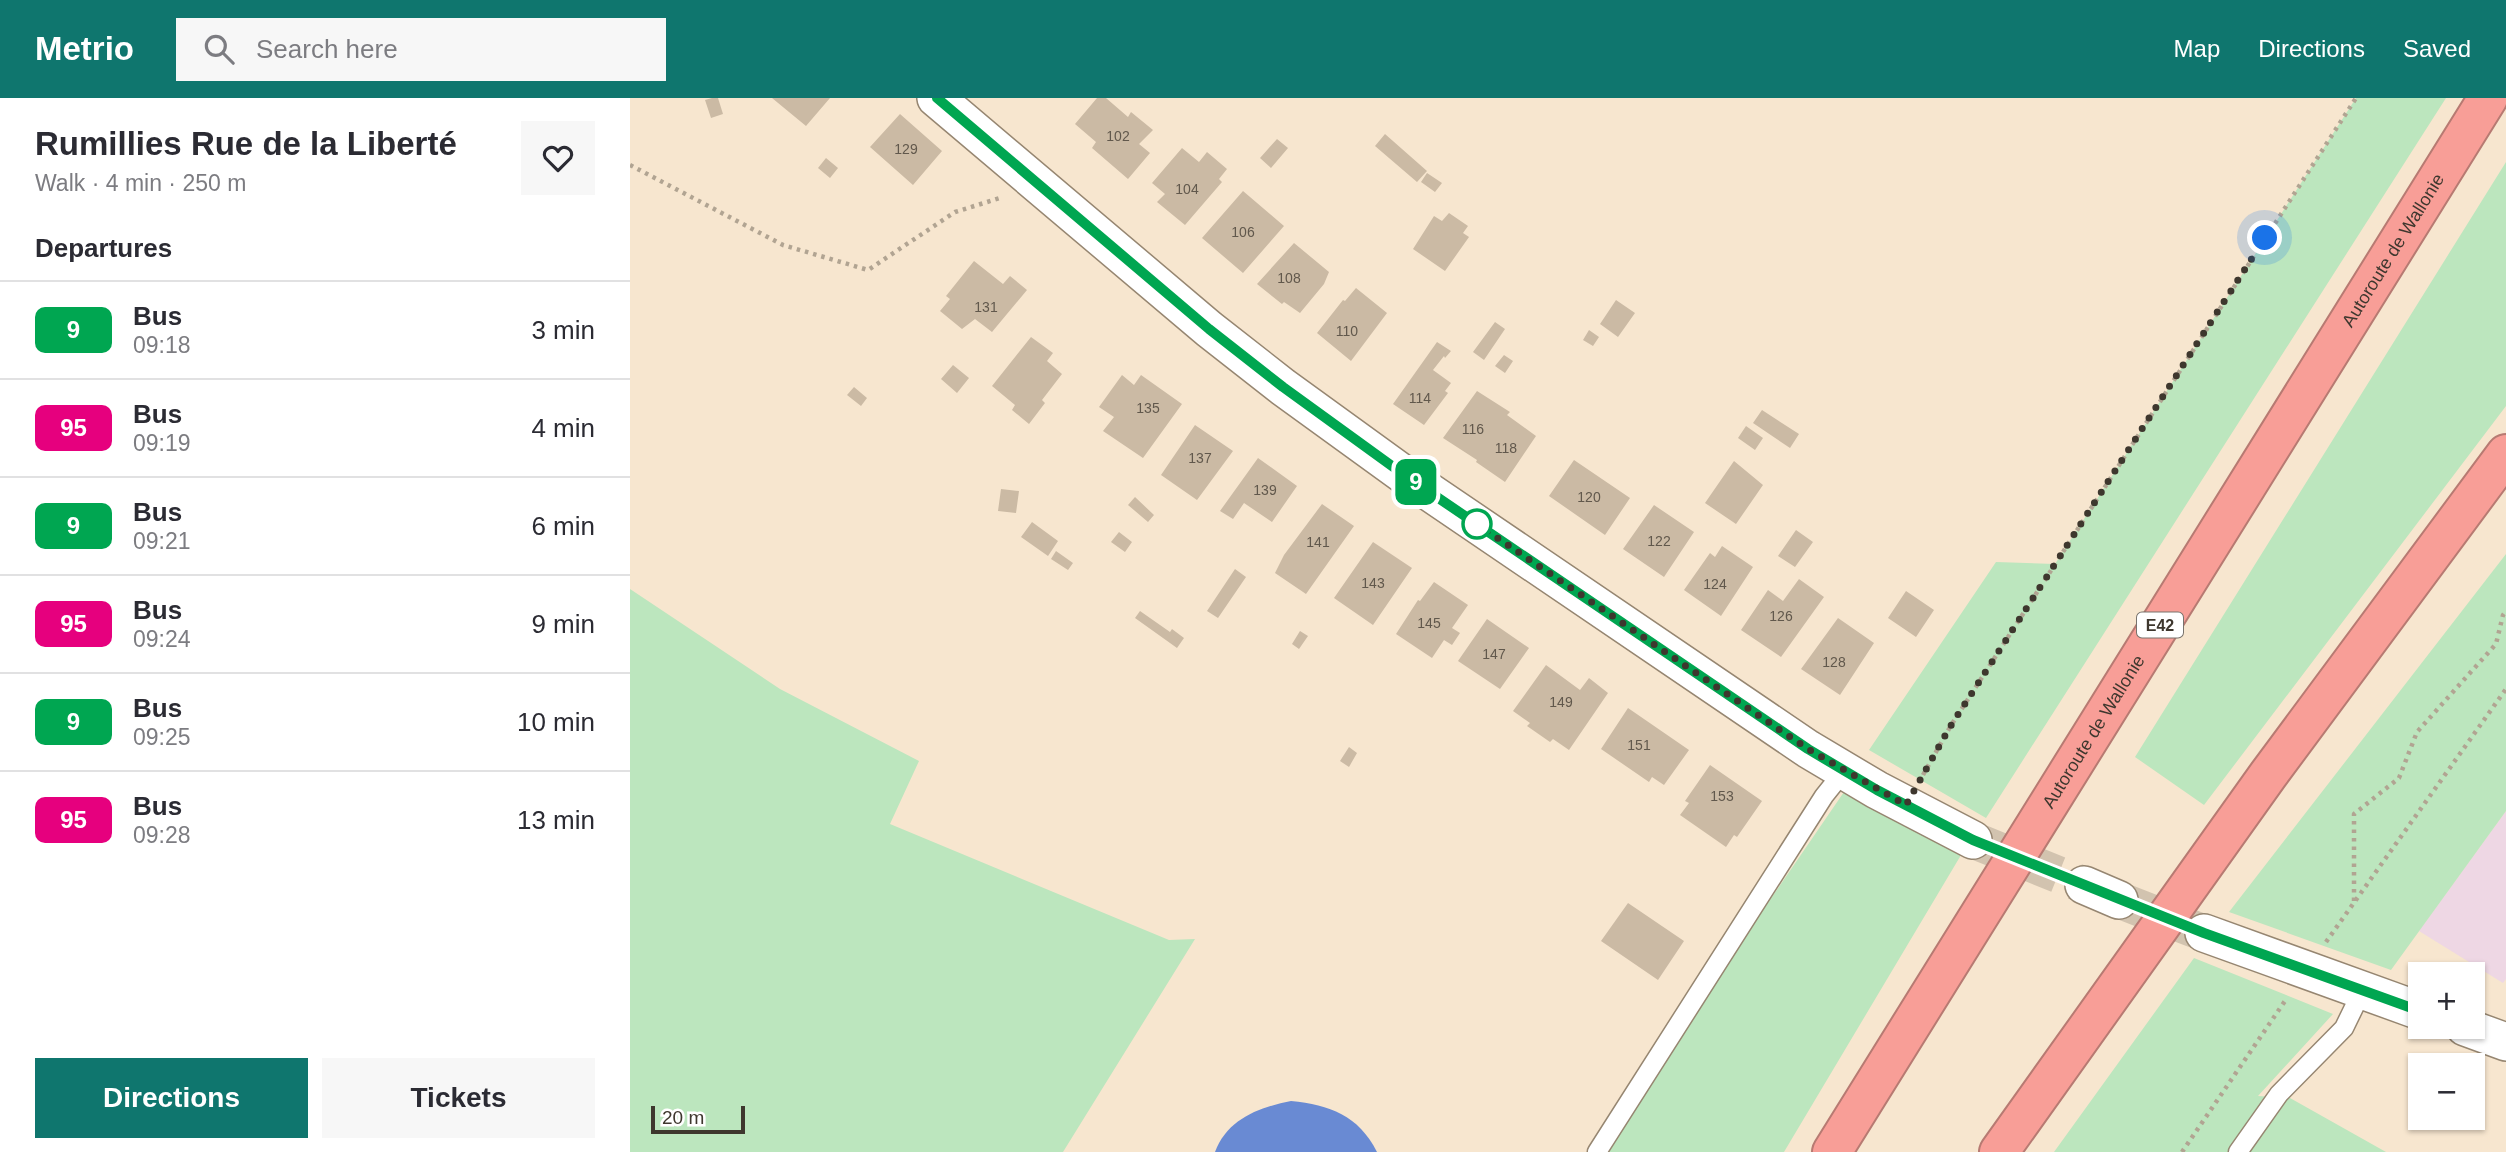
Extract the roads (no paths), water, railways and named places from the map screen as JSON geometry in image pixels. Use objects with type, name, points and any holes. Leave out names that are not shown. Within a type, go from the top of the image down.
[{"type":"highway","name":"Autoroute de Wallonie","points":[[1832,1152],[2488,98]]},
{"type":"highway","points":[[1999,1152],[2268,775],[2506,454]]},
{"type":"street","points":[[936,98],[1217,335],[1342,431],[1715,687],[1844,771],[1973,840]]},
{"type":"street","points":[[2084,886],[2119,900]]},
{"type":"street","points":[[2204,933],[2408,1008]]},
{"type":"street","points":[[2485,1034],[2506,1042]]},
{"type":"lane","points":[[1597,1152],[1824,796],[1844,771]]},
{"type":"lane","points":[[2238,1152],[2279,1094],[2344,1028],[2362,991]]},
{"type":"water","points":[[1291,1101],[1318,1105],[1342,1114],[1361,1129],[1377,1152],[1215,1152],[1228,1131],[1246,1116]]},
{"type":"tunnel","points":[[1973,840],[2084,885]]},
{"type":"tunnel","points":[[2119,900],[2204,933]]}]
